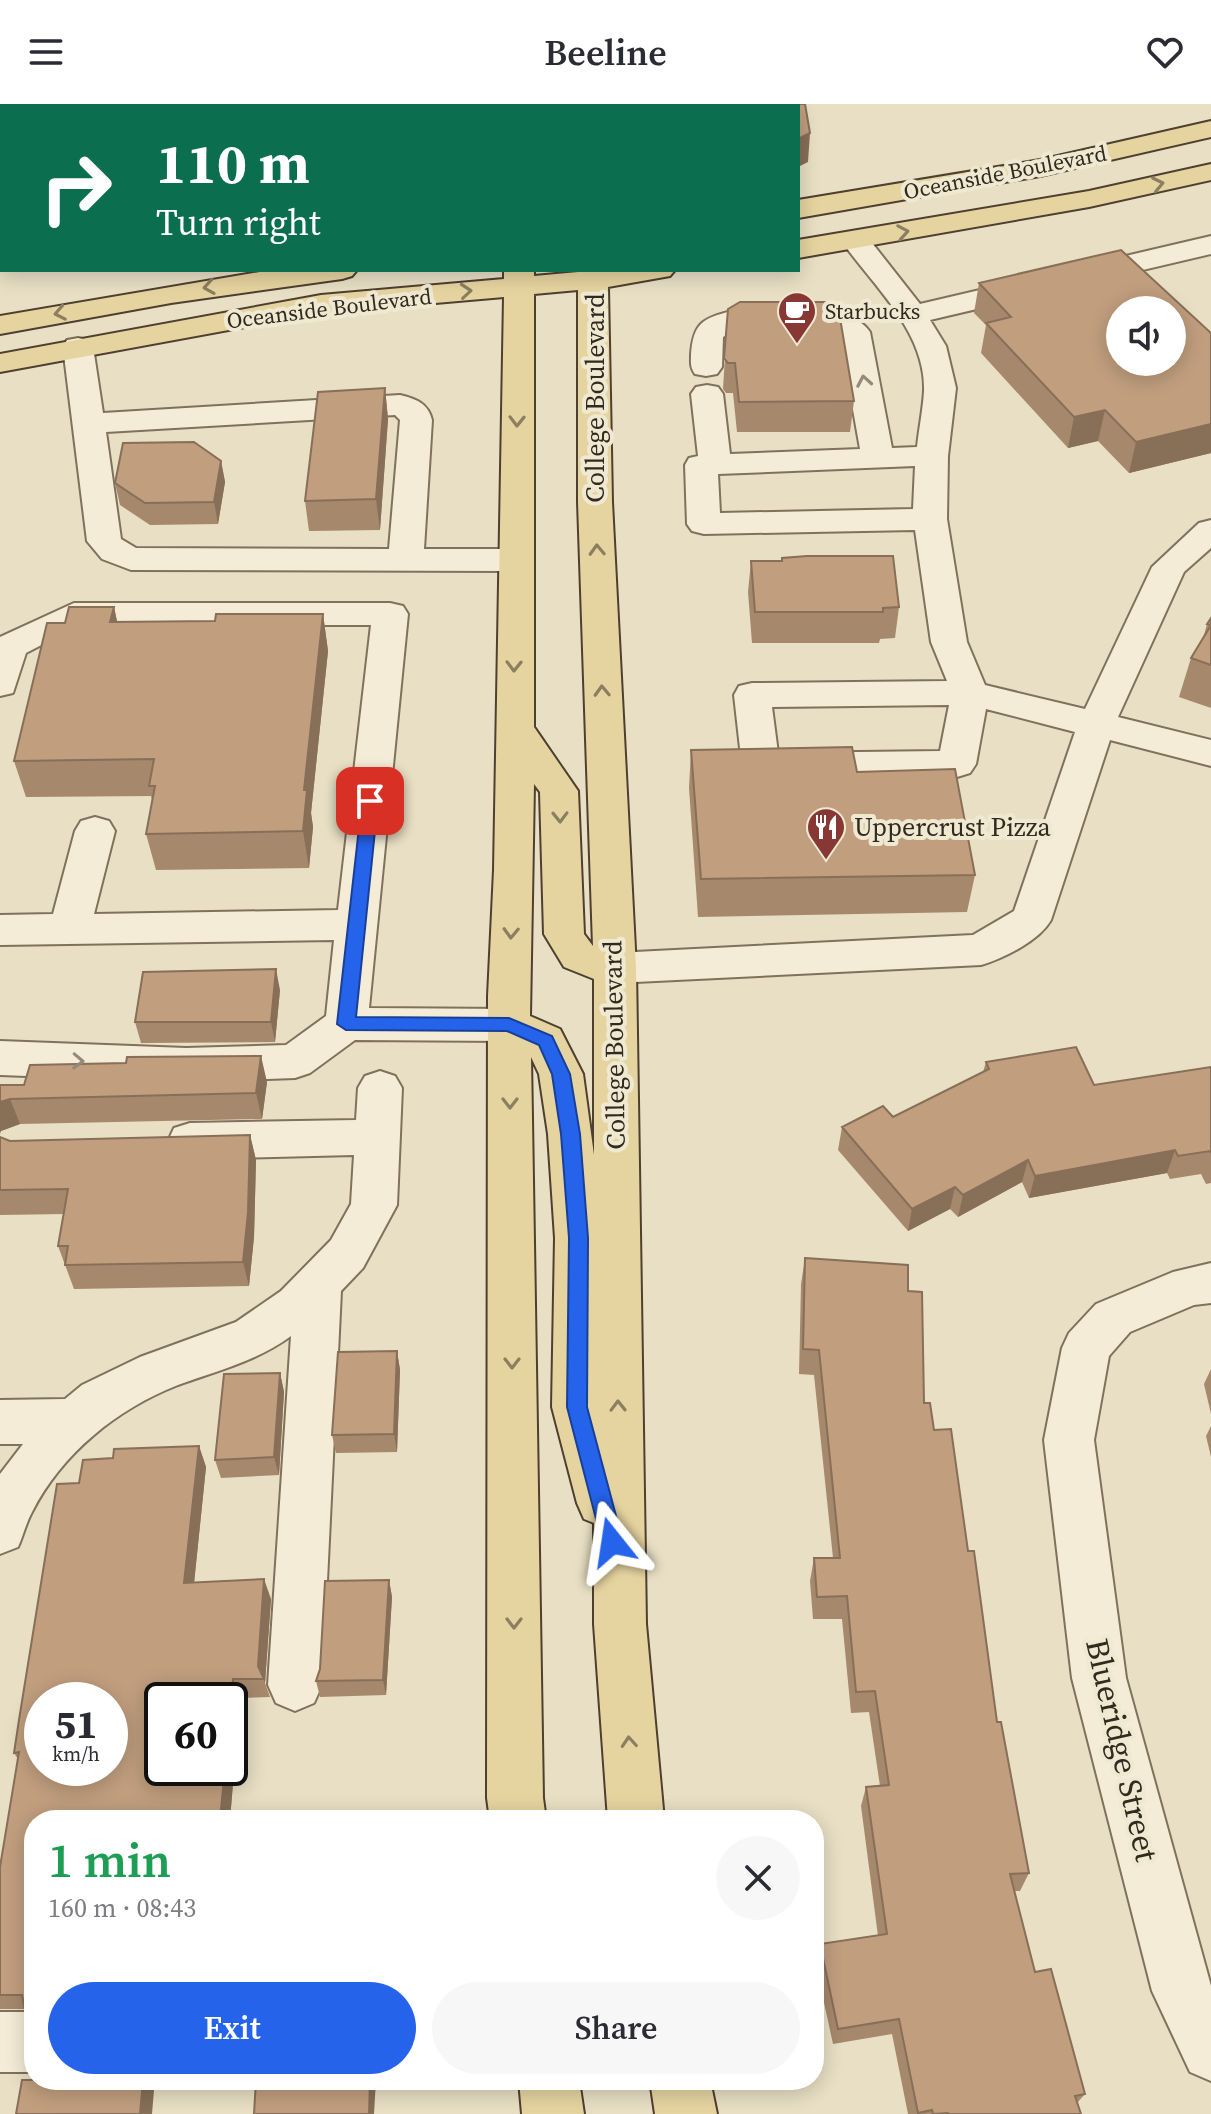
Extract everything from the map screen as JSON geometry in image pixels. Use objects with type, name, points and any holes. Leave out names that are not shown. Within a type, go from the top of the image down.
[{"type":"main road","name":"Oceanside Boulevard","points":[[800,209],[1040,168],[1211,129]]},
{"type":"main road","name":"Oceanside Boulevard","points":[[800,249],[1089,199],[1211,172]]},
{"type":"main road","name":"Oceanside Boulevard","points":[[0,325],[135,298],[327,272]]},
{"type":"main road","name":"Oceanside Boulevard","points":[[0,363],[321,304],[519,278],[634,272]]},
{"type":"main road","name":"College Boulevard","points":[[594,275],[595,502],[615,968],[619,1569],[621,1640],[635,1810]]},
{"type":"main road","points":[[517,1810],[509,1025],[514,870],[519,278]]},
{"type":"main road","points":[[513,725],[559,791],[564,924],[568,944],[572,953],[586,963],[615,968]]},
{"type":"main road","points":[[509,1025],[545,1041],[561,1074],[570,1134],[578,1238],[577,1407],[619,1569]]},
{"type":"main road","points":[[550,2090],[553,2114]]},
{"type":"main road","points":[[682,2090],[686,2114]]},
{"type":"street","points":[[855,240],[912,315],[931,346],[940,388],[932,456],[930,519],[949,642],[970,693],[957,764],[761,766],[752,695],[970,693],[1211,753]]},
{"type":"street","points":[[912,315],[1211,245]]},
{"type":"street","points":[[715,465],[706,380],[708,333],[732,320],[835,320],[855,332],[878,458]]},
{"type":"street","points":[[78,347],[91,423],[104,541],[114,552],[131,559],[515,560]]},
{"type":"street","points":[[91,423],[400,405],[414,412],[416,420],[406,558]]},
{"type":"street","points":[[930,519],[704,524],[701,465],[932,456]]},
{"type":"street","points":[[615,968],[981,950],[1031,920],[1097,723],[1169,567],[1211,530]]},
{"type":"street","points":[[74,614],[114,552]]},
{"type":"street","points":[[0,684],[10,647],[74,614],[390,614],[346,1024]]},
{"type":"street","points":[[70,929],[95,831]]},
{"type":"street","points":[[0,930],[357,925]]},
{"type":"street","points":[[0,1058],[186,1065],[295,1061],[346,1024],[509,1025]]},
{"type":"street","points":[[0,1530],[11,1500],[56,1438],[99,1400],[157,1372],[253,1337],[298,1305],[347,1254],[374,1205],[380,1088]]},
{"type":"street","points":[[144,1142],[377,1137]]},
{"type":"street","name":"Blueridge Street","points":[[1211,1283],[1190,1286],[1113,1318],[1086,1348],[1069,1440],[1099,1678],[1182,1991],[1211,2051]]},
{"type":"street","points":[[295,1685],[318,1284]]},
{"type":"street","points":[[0,1422],[74,1421]]},
{"type":"street","points":[[0,2042],[24,2042]]},
{"type":"building","points":[[800,104],[805,104],[810,133],[800,138]]},
{"type":"building","points":[[1121,250],[1171,296],[1106,296],[1106,376],[1186,376],[1186,310],[1211,333],[1211,424],[1136,442],[1105,410],[1074,417],[986,323],[1011,317],[979,283]]},
{"type":"building","points":[[740,302],[831,302],[838,306],[854,401],[739,402],[735,363],[728,363],[724,358],[728,309]]},
{"type":"building","points":[[385,388],[376,499],[305,501],[318,392]]},
{"type":"building","points":[[194,442],[221,461],[214,502],[145,503],[115,483],[123,443]]},
{"type":"building","points":[[893,556],[899,607],[883,608],[883,612],[755,612],[751,561],[782,561],[782,558]]},
{"type":"building","points":[[69,607],[114,607],[110,622],[215,621],[216,614],[323,614],[304,790],[307,790],[303,831],[146,834],[155,786],[149,786],[154,759],[14,761],[47,623],[65,623]]},
{"type":"building","points":[[1211,625],[1211,665],[1191,658]]},
{"type":"building","name":"Uppercrust Pizza","points":[[852,747],[857,772],[955,769],[975,875],[701,879],[691,750]]},
{"type":"building","points":[[276,969],[271,1022],[135,1022],[143,972]]},
{"type":"building","points":[[1076,1047],[1094,1085],[1211,1067],[1211,1153],[1178,1156],[1175,1150],[1035,1176],[1028,1160],[963,1195],[955,1187],[912,1209],[842,1127],[883,1106],[893,1117],[989,1069],[986,1062]]},
{"type":"building","points":[[261,1056],[256,1093],[10,1099],[0,1102],[0,1085],[24,1085],[30,1065],[126,1063],[127,1057]]},
{"type":"building","points":[[250,1135],[243,1262],[65,1265],[68,1246],[58,1246],[68,1189],[0,1190],[0,1137],[10,1141]]},
{"type":"building","points":[[805,1258],[908,1265],[908,1291],[922,1292],[924,1403],[930,1403],[934,1430],[951,1429],[968,1551],[974,1551],[997,1722],[1001,1722],[1029,1873],[1010,1874],[1035,1972],[1051,1969],[1085,2094],[1075,2096],[1081,2114],[933,2114],[932,2110],[918,2113],[899,2019],[838,2029],[824,1963],[824,1943],[887,1934],[866,1787],[889,1785],[875,1691],[856,1692],[847,1596],[817,1597],[814,1558],[840,1558],[819,1350],[803,1349]]},
{"type":"building","points":[[397,1351],[394,1434],[332,1435],[338,1352]]},
{"type":"building","points":[[280,1373],[274,1457],[215,1460],[224,1374]]},
{"type":"building","points":[[199,1446],[184,1583],[264,1579],[258,1666],[264,1679],[144,1682],[144,1786],[223,1786],[221,1810],[24,1810],[24,2005],[22,1995],[0,1995],[0,1867],[19,1752],[14,1753],[24,1689],[24,1786],[128,1786],[128,1682],[25,1682],[57,1484],[79,1483],[83,1460],[113,1458],[114,1449]]},
{"type":"building","points":[[389,1580],[383,1680],[316,1681],[320,1669],[325,1581]]},
{"type":"building","points":[[22,2080],[24,2090],[142,2090],[140,2114],[16,2114]]},
{"type":"building","points":[[255,2090],[370,2090],[369,2114],[254,2114]]},
{"type":"place","name":"Starbucks","points":[[797,345]]},
{"type":"place","name":"Uppercrust Pizza","points":[[826,861]]},
{"type":"route","points":[[370,801],[346,1024],[509,1025],[545,1041],[561,1074],[570,1134],[578,1238],[577,1407],[612,1542]]}]
